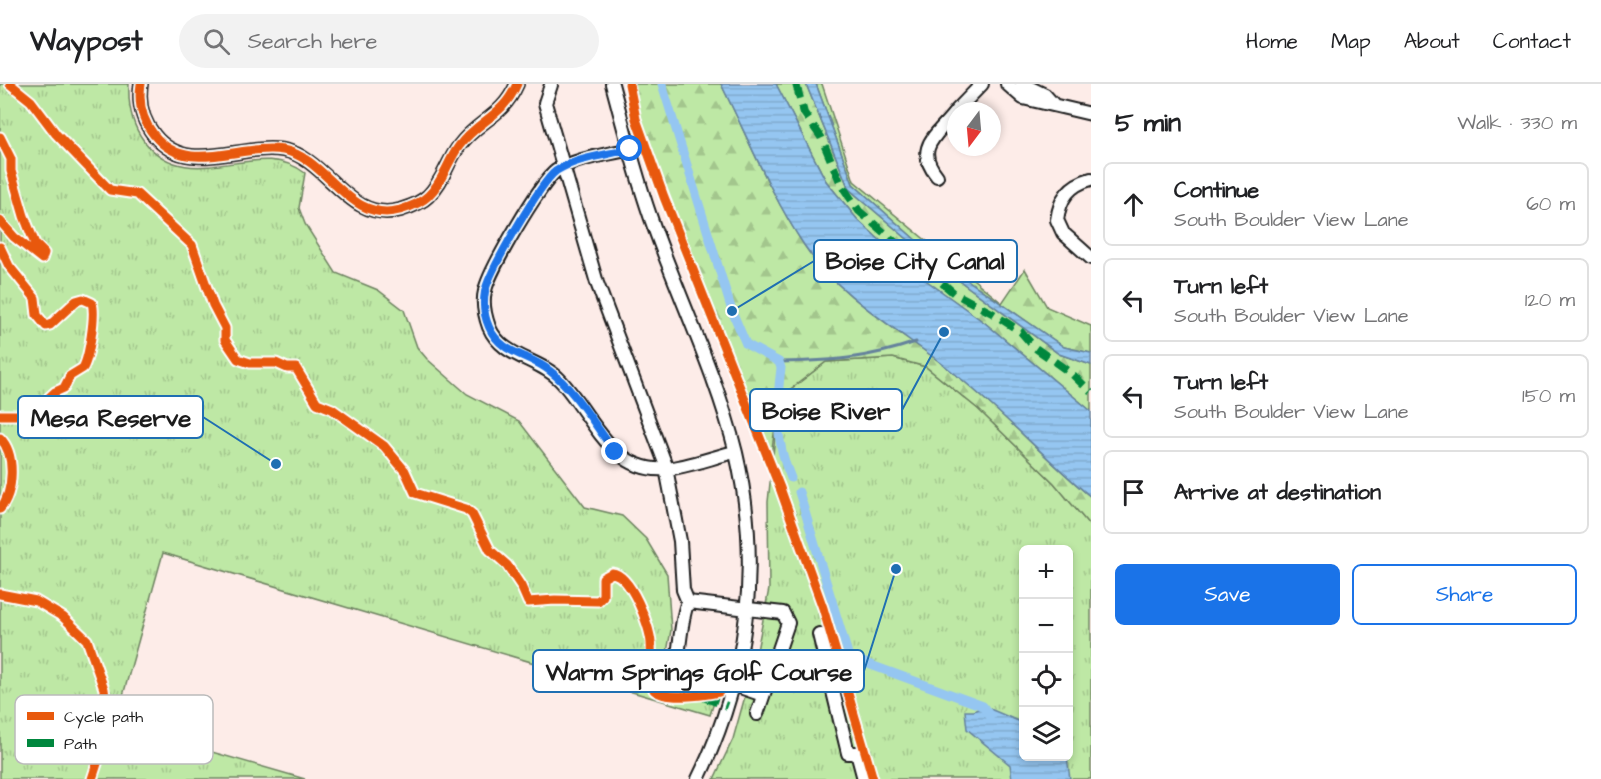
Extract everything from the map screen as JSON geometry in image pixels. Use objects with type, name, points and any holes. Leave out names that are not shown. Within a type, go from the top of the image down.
[{"type":"street","points":[[141,84],[140,105],[144,119],[158,140],[168,148],[194,157],[283,150],[305,159],[363,207],[392,212],[410,207],[427,198],[438,184],[458,147],[471,132],[500,111],[517,84]]},
{"type":"street","points":[[612,84],[650,215],[719,399],[735,452],[748,529],[747,607],[734,685],[718,732],[698,779]]},
{"type":"street","points":[[965,102],[982,84]]},
{"type":"street","points":[[1007,84],[1023,98],[1044,105],[1053,104],[1091,114]]},
{"type":"street","points":[[1022,84],[1045,95],[1053,104]]},
{"type":"street","points":[[551,85],[544,104],[597,283],[666,469],[680,540],[683,590],[688,602],[683,612],[683,635],[676,667]]},
{"type":"street","points":[[936,176],[928,166],[926,155],[928,145],[947,122]]},
{"type":"street","points":[[630,149],[563,167],[546,183],[491,273],[485,291],[484,308],[489,328],[501,344],[514,354],[550,370],[562,381],[615,452],[629,462],[647,468],[666,469],[735,452]]},
{"type":"street","points":[[1091,179],[1078,182],[1064,195],[1057,220],[1063,233],[1091,258]]},
{"type":"street","points":[[688,602],[747,607],[783,614],[788,623],[757,714]]},
{"type":"street","points":[[819,634],[848,753],[857,753],[864,779]]},
{"type":"street","points":[[734,685],[763,695]]},
{"type":"green space","points":[[0,84],[129,84],[130,107],[136,128],[144,141],[162,157],[182,165],[202,167],[266,160],[286,163],[305,173],[299,208],[305,224],[336,273],[378,290],[404,310],[417,347],[427,359],[467,394],[519,421],[585,507],[622,516],[646,539],[667,574],[671,630],[662,680],[716,696],[710,715],[163,553],[123,695],[15,695],[15,764],[213,764],[213,752],[305,779],[0,779]]},
{"type":"green space","points":[[629,84],[721,84],[781,206],[804,245],[818,263],[871,312],[967,384],[1091,497],[1091,527],[1054,483],[978,409],[926,367],[893,358],[826,362],[779,398],[770,463],[636,119]]},
{"type":"green space","points":[[776,84],[806,84],[849,189],[934,262],[1059,354],[1091,365],[1091,411],[985,323],[913,271],[857,219],[826,181]]},
{"type":"green space","points":[[816,84],[822,84],[854,181],[1002,303],[1025,269],[1047,307],[1091,326],[1091,353],[1064,347],[937,259],[853,184]]},
{"type":"green space","points":[[893,358],[926,367],[978,409],[1054,483],[1091,527],[1091,779],[714,779],[733,739],[755,661],[769,589],[768,502],[779,398],[826,362]]},
{"type":"water","points":[[721,84],[776,84],[826,181],[857,219],[913,271],[985,323],[1091,411],[1091,497],[967,384],[834,281],[804,245],[792,226]]},
{"type":"water","points":[[806,84],[816,84],[853,184],[937,259],[1064,347],[1091,353],[1091,365],[1059,354],[934,262],[849,189]]},
{"type":"water","points":[[983,706],[1019,721],[1019,761],[1068,761],[1070,779],[1012,779],[1010,765],[967,729],[965,711],[974,711]]},
{"type":"waterway","points":[[662,84],[732,311],[746,344],[779,362],[781,368],[778,397],[779,438],[791,478]]},
{"type":"waterway","points":[[779,362],[848,358],[916,342]]},
{"type":"waterway","points":[[799,492],[849,657],[983,706],[990,716]]},
{"type":"marked path","points":[[796,84],[804,113],[821,137],[841,184],[859,211],[954,293],[992,313],[1021,332],[1034,347],[1072,374],[1091,392]]},
{"type":"marked path","points":[[703,697],[727,706]]},
{"type":"cycle path","points":[[10,84],[31,101],[56,134],[110,190],[137,194],[192,245],[213,305],[225,328],[225,340],[238,359],[250,363],[276,363],[287,368],[296,368],[317,403],[332,409],[384,446],[405,471],[415,493],[466,509],[472,514],[490,550],[507,565],[521,586],[528,602],[598,601],[603,596],[603,578],[612,573],[619,576],[626,582],[638,602],[647,625],[651,643],[651,672],[654,690],[676,696],[719,692]]},
{"type":"cycle path","points":[[141,84],[140,98],[144,117],[154,135],[167,147],[182,154],[198,156],[266,149],[283,150],[299,155],[366,208],[382,212],[408,208],[428,196],[437,185],[459,146],[504,104],[517,84]]},
{"type":"cycle path","points":[[629,84],[636,119],[664,197],[780,488],[823,608],[873,779]]},
{"type":"cycle path","points":[[0,137],[11,159],[11,171],[24,216],[35,244],[44,253],[42,259],[14,237],[0,221]]},
{"type":"cycle path","points":[[0,247],[9,266],[35,298],[37,315],[46,326],[76,301],[83,299],[92,303],[93,309],[90,346],[83,368],[70,376],[64,388],[55,392],[30,415],[0,415]]},
{"type":"cycle path","points":[[0,438],[9,453],[11,463],[8,493],[0,509]]},
{"type":"cycle path","points":[[0,594],[36,601],[63,617],[87,640],[105,695]]},
{"type":"cycle path","points":[[92,779],[97,764]]},
{"type":"place","name":"Boise City Canal","points":[[732,311]]},
{"type":"place","name":"Boise River","points":[[944,332]]},
{"type":"place","name":"Mesa Reserve","points":[[276,464]]},
{"type":"place","name":"Warm Springs Golf Course","points":[[896,569]]},
{"type":"route","points":[[615,452],[562,381],[550,370],[514,354],[501,344],[489,328],[484,308],[485,291],[491,273],[554,173],[563,167],[630,149]]}]
